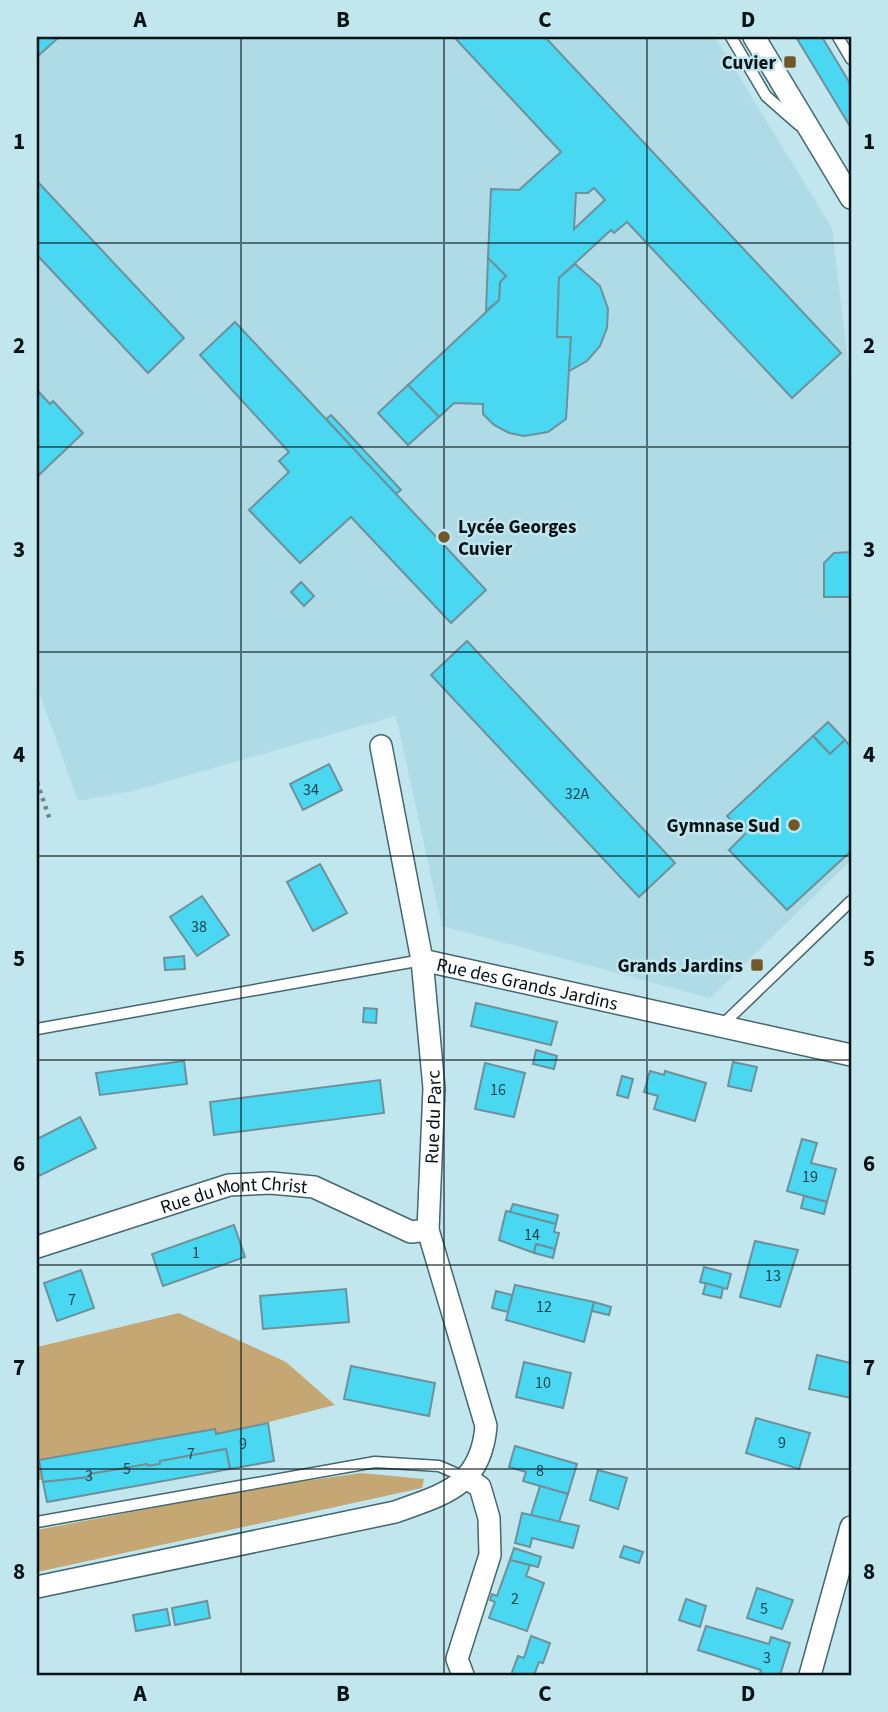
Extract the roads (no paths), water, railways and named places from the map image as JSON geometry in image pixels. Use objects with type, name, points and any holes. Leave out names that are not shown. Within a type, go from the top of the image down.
[{"type":"street","points":[[754,37],[851,198]]},
{"type":"street","name":"Rue du Parc","points":[[381,746],[422,960],[434,1088],[428,1230],[486,1426],[484,1452],[468,1479]]},
{"type":"street","name":"Rue des Grands Jardins","points":[[422,960],[851,1055]]},
{"type":"street","name":"Rue du Mont Christ","points":[[37,1247],[229,1185],[271,1183],[314,1187],[411,1233],[428,1230]]},
{"type":"street","points":[[37,1587],[395,1512],[440,1495],[468,1479],[480,1487],[489,1518],[490,1555],[460,1667]]},
{"type":"street","points":[[810,1675],[851,1527]]},
{"type":"lane","points":[[731,37],[766,96],[815,139]]},
{"type":"lane","points":[[838,37],[851,59]]},
{"type":"lane","points":[[721,1026],[851,901]]},
{"type":"lane","name":"Rue des Grands Jardins","points":[[37,1029],[422,960]]},
{"type":"lane","points":[[37,1522],[375,1462],[439,1466],[468,1479]]},
{"type":"place","name":"Cuvier","points":[[790,62]]},
{"type":"place","name":"Lycée Georges Cuvier","points":[[444,537]]},
{"type":"place","name":"Gymnase Sud","points":[[794,825]]},
{"type":"place","name":"Grands Jardins","points":[[757,965]]}]
